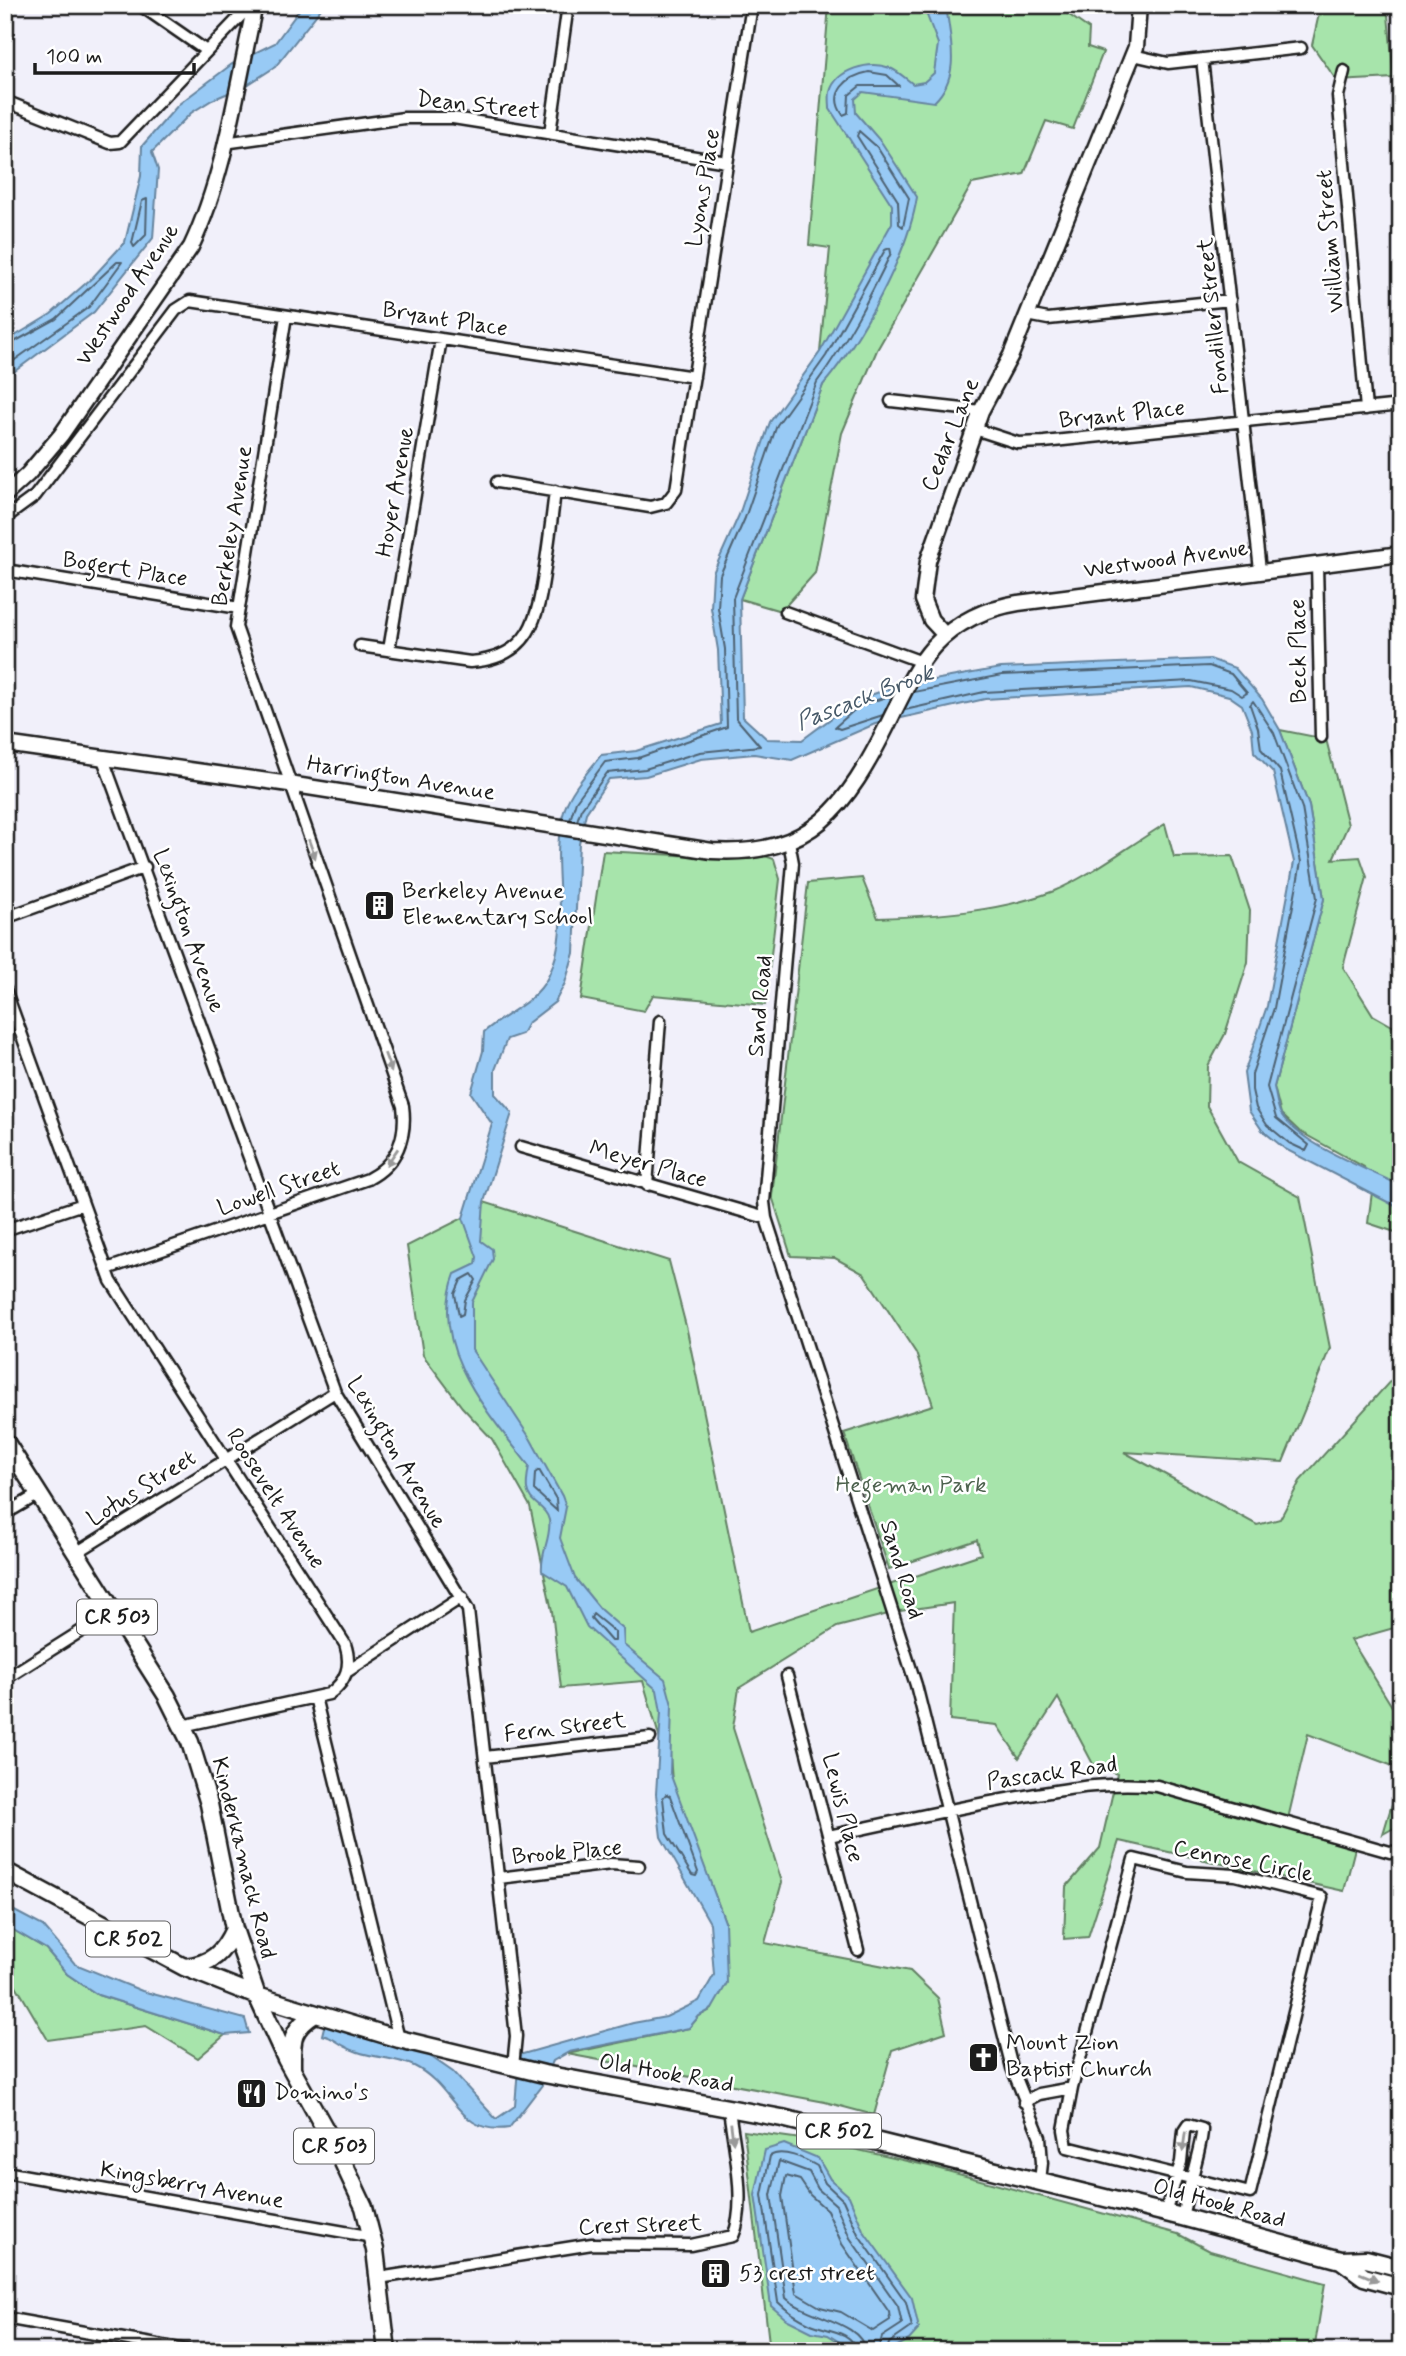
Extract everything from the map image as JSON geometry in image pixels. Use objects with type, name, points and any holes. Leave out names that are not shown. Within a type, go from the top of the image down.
[{"type":"main road","name":"Kinderkamack Road","points":[[5,1441],[182,1726],[209,1804],[234,1929],[257,1996],[291,2070],[355,2184],[373,2237],[387,2351]]},
{"type":"main road","name":"Old Hook Road","points":[[5,1871],[184,1967],[257,1996],[399,2039],[551,2075],[782,2118],[1182,2217],[1341,2260],[1366,2259],[1401,2268]]},
{"type":"main road","points":[[184,1967],[202,1965],[218,1956],[234,1929]]},
{"type":"main road","points":[[291,2070],[292,2040],[298,2024],[315,2014]]},
{"type":"main road","name":"Old Hook Road","points":[[1341,2260],[1364,2277],[1401,2287]]},
{"type":"street","points":[[141,5],[205,50]]},
{"type":"street","points":[[5,101],[115,144],[205,50],[253,5]]},
{"type":"street","name":"Westwood Avenue","points":[[5,495],[28,474],[61,435],[191,247],[202,224],[224,144],[253,5]]},
{"type":"street","points":[[550,133],[568,5]]},
{"type":"street","name":"Lyons Place","points":[[497,482],[650,507],[666,503],[676,490],[751,5]]},
{"type":"street","name":"Cedar Lane","points":[[945,635],[931,620],[923,600],[925,573],[981,411],[1011,355],[1133,55],[1139,34],[1139,5]]},
{"type":"street","points":[[1133,55],[1168,63],[1301,48]]},
{"type":"street","name":"Fondiller Street","points":[[1202,60],[1260,570]]},
{"type":"street","name":"William Street","points":[[1344,71],[1338,96],[1366,409]]},
{"type":"street","name":"Dean Street","points":[[224,144],[404,118],[453,118],[727,162]]},
{"type":"street","points":[[1027,315],[1048,319],[1230,300]]},
{"type":"street","name":"Bryant Place","points":[[5,517],[35,496],[176,310],[190,301],[694,377]]},
{"type":"street","name":"Berkeley Avenue","points":[[286,316],[236,627],[399,1093]]},
{"type":"street","name":"Hoyer Avenue","points":[[389,650],[441,339]]},
{"type":"street","points":[[891,401],[981,411]]},
{"type":"street","name":"Bryant Place","points":[[975,429],[1018,443],[1044,442],[1401,405]]},
{"type":"street","points":[[360,646],[470,662],[497,657],[521,642],[535,623],[540,609],[555,491]]},
{"type":"street","name":"Westwood Avenue","points":[[945,635],[998,607],[1260,570],[1401,554]]},
{"type":"street","name":"Beck Place","points":[[1317,564],[1321,737]]},
{"type":"street","name":"Bogert Place","points":[[5,570],[239,608]]},
{"type":"street","points":[[785,612],[922,662]]},
{"type":"street","points":[[789,842],[806,835],[831,813],[853,786],[911,680],[945,635]]},
{"type":"street","name":"Harrington Avenue","points":[[5,744],[289,784],[726,851],[763,849],[789,842]]},
{"type":"street","points":[[1401,747],[1398,749],[1401,772]]},
{"type":"street","name":"Lexington Avenue","points":[[103,759],[145,867],[335,1392],[462,1597],[471,1624],[516,2036],[513,2067]]},
{"type":"street","name":"Sand Road","points":[[789,842],[793,863],[765,1189],[766,1218],[900,1630],[1012,2068],[1040,2137],[1040,2182]]},
{"type":"street","points":[[5,918],[145,867]]},
{"type":"street","name":"Roosevelt Avenue","points":[[5,989],[111,1281],[345,1644],[348,1671]]},
{"type":"street","points":[[647,1185],[660,1021]]},
{"type":"street","name":"Lowell Street","points":[[107,1269],[368,1179],[394,1157],[404,1133],[405,1120],[399,1093]]},
{"type":"street","name":"Meyer Place","points":[[521,1147],[766,1218]]},
{"type":"street","points":[[5,1230],[83,1204]]},
{"type":"street","name":"Lotus Street","points":[[76,1553],[335,1392]]},
{"type":"street","points":[[5,1514],[39,1494]]},
{"type":"street","points":[[182,1726],[315,1697],[337,1689],[348,1671],[462,1597]]},
{"type":"street","points":[[5,1679],[113,1611]]},
{"type":"street","name":"Lewis Place","points":[[787,1676],[858,1950]]},
{"type":"street","points":[[315,1697],[399,2039]]},
{"type":"street","name":"Fern Street","points":[[485,1757],[650,1738]]},
{"type":"street","name":"Pascack Road","points":[[829,1836],[947,1809],[1102,1783],[1129,1783],[1167,1788],[1390,1852],[1401,1851]]},
{"type":"street","name":"Cenrose Circle","points":[[1134,1858],[1187,1872],[1235,1875],[1322,1897],[1250,2193],[1067,2147],[1064,2130],[1072,2088],[1134,1858]]},
{"type":"street","name":"Brook Place","points":[[499,1878],[611,1864],[639,1867]]},
{"type":"street","points":[[1024,2102],[1038,2094],[1072,2088]]},
{"type":"street","name":"Crest Street","points":[[379,2278],[592,2244],[691,2245],[721,2241],[733,2236],[737,2228],[735,2157],[729,2109]]},
{"type":"street","points":[[1165,2213],[1177,2175],[1184,2131],[1188,2126],[1195,2127],[1202,2129],[1204,2136],[1190,2178],[1182,2217]]},
{"type":"street","name":"Kingsberry Avenue","points":[[5,2172],[373,2237]]},
{"type":"street","points":[[5,2318],[191,2351]]},
{"type":"green space","points":[[829,5],[1055,5],[1089,29],[1088,47],[1103,52],[1073,129],[1046,121],[1024,174],[972,184],[877,350],[842,433],[815,573],[781,611],[740,599],[823,385],[820,352],[830,248],[809,245]]},
{"type":"green space","points":[[1321,5],[1387,5],[1394,78],[1337,81],[1312,45]]},
{"type":"green space","points":[[1280,730],[1326,739],[1348,825],[1333,859],[1360,857],[1367,877],[1343,967],[1373,1015],[1401,1031],[1401,1234],[1368,1223],[1372,1192],[1364,1167],[1299,1131],[1281,1114],[1274,1087],[1324,899],[1309,806]]},
{"type":"green space","name":"Hegeman Park","points":[[1165,824],[1174,857],[1232,856],[1250,911],[1248,962],[1225,1034],[1208,1066],[1207,1106],[1238,1162],[1300,1197],[1330,1348],[1283,1462],[1124,1452],[1257,1525],[1280,1519],[1300,1481],[1401,1369],[1401,1626],[1351,1640],[1401,1721],[1401,1769],[1308,1734],[1286,1827],[1355,1848],[1344,1891],[1119,1841],[1088,1937],[1064,1939],[1066,1887],[1100,1848],[1117,1774],[1093,1764],[1058,1698],[1019,1758],[997,1725],[950,1720],[954,1603],[900,1611],[837,1627],[739,1688],[733,1728],[782,1882],[765,1943],[910,1971],[938,1998],[946,2032],[892,2050],[874,2115],[825,2102],[567,2054],[689,2028],[699,2016],[712,2009],[725,1922],[672,1782],[669,1740],[663,1750],[643,1681],[561,1688],[552,1611],[530,1506],[492,1439],[462,1407],[423,1355],[407,1246],[463,1218],[484,1202],[669,1261],[687,1330],[749,1632],[981,1554],[977,1540],[889,1569],[844,1433],[933,1405],[916,1353],[864,1274],[835,1258],[791,1256],[772,1196],[808,883],[862,878],[878,918],[989,908],[1033,898],[1067,885]]},
{"type":"green space","points":[[603,851],[750,859],[765,856],[774,859],[780,879],[765,1005],[653,995],[644,1011],[581,999]]},
{"type":"green space","points":[[1401,1774],[1401,1824],[1383,1834]]},
{"type":"green space","points":[[5,1925],[46,1949],[67,1974],[98,1995],[225,2035],[198,2058],[146,2026],[48,2040],[11,1977],[5,1979]]},
{"type":"green space","points":[[744,2131],[823,2142],[929,2166],[1178,2234],[1210,2251],[1325,2283],[1314,2351],[770,2351]]},
{"type":"water","points":[[303,5],[324,5],[275,67],[247,85],[212,100],[191,113],[152,152],[158,170],[153,238],[94,312],[11,374],[5,374],[5,342],[51,314],[93,277],[125,242],[141,176],[142,146],[179,104],[232,64],[275,43]]},
{"type":"water","name":"Pascack Brook","points":[[923,5],[946,5],[952,56],[951,69],[943,92],[934,102],[863,92],[855,99],[856,113],[882,143],[917,197],[904,244],[881,296],[852,345],[823,385],[740,599],[743,717],[767,739],[802,740],[856,700],[894,687],[1001,668],[1210,659],[1235,668],[1262,699],[1280,730],[1309,806],[1324,899],[1274,1087],[1278,1108],[1291,1125],[1319,1146],[1401,1186],[1401,1209],[1285,1149],[1262,1130],[1249,1111],[1244,1073],[1267,1006],[1294,862],[1273,772],[1254,752],[1252,730],[1242,705],[1229,696],[1191,687],[985,699],[875,724],[792,760],[754,754],[701,759],[646,776],[609,779],[586,813],[579,843],[574,953],[565,983],[555,1002],[528,1023],[522,1034],[507,1039],[495,1070],[495,1094],[512,1113],[484,1202],[481,1241],[492,1249],[493,1259],[472,1302],[472,1350],[530,1438],[562,1496],[566,1507],[560,1538],[575,1578],[601,1610],[623,1629],[624,1645],[665,1679],[672,1705],[670,1773],[725,1922],[727,1983],[712,2009],[699,2016],[689,2028],[569,2052],[553,2061],[542,2085],[509,2128],[492,2128],[478,2125],[467,2117],[428,2075],[414,2066],[354,2051],[322,2035],[325,2023],[427,2054],[453,2072],[496,2119],[515,2106],[519,2055],[633,2023],[666,2017],[699,2001],[714,1975],[710,1923],[661,1837],[656,1794],[661,1712],[657,1690],[587,1627],[567,1587],[542,1571],[549,1520],[545,1511],[528,1494],[529,1466],[480,1401],[455,1352],[449,1327],[448,1301],[455,1274],[476,1264],[477,1257],[463,1218],[492,1124],[471,1093],[483,1051],[484,1032],[535,994],[548,977],[556,956],[560,914],[560,829],[565,808],[576,787],[601,755],[636,751],[721,724],[718,650],[711,608],[713,573],[739,515],[770,422],[820,352],[892,223],[892,205],[830,109],[830,92],[839,77],[864,66],[890,68],[913,84],[924,82],[934,73],[938,44]]},
{"type":"water","points":[[5,1906],[43,1926],[75,1964],[142,1991],[245,2019],[249,2033],[225,2035],[98,1995],[67,1974],[46,1949],[5,1925]]},
{"type":"water","points":[[784,2144],[818,2158],[830,2179],[849,2196],[863,2230],[912,2298],[919,2329],[909,2340],[888,2351],[854,2351],[828,2335],[812,2332],[786,2319],[771,2306],[755,2195],[765,2150]]},
{"type":"place","name":"Berkeley Avenue Elementary School","points":[[379,905]]},
{"type":"place","name":"Mount Zion Baptist Church","points":[[983,2057]]},
{"type":"place","name":"Domino's","points":[[251,2093]]},
{"type":"place","name":"53 crest street","points":[[716,2274]]}]
